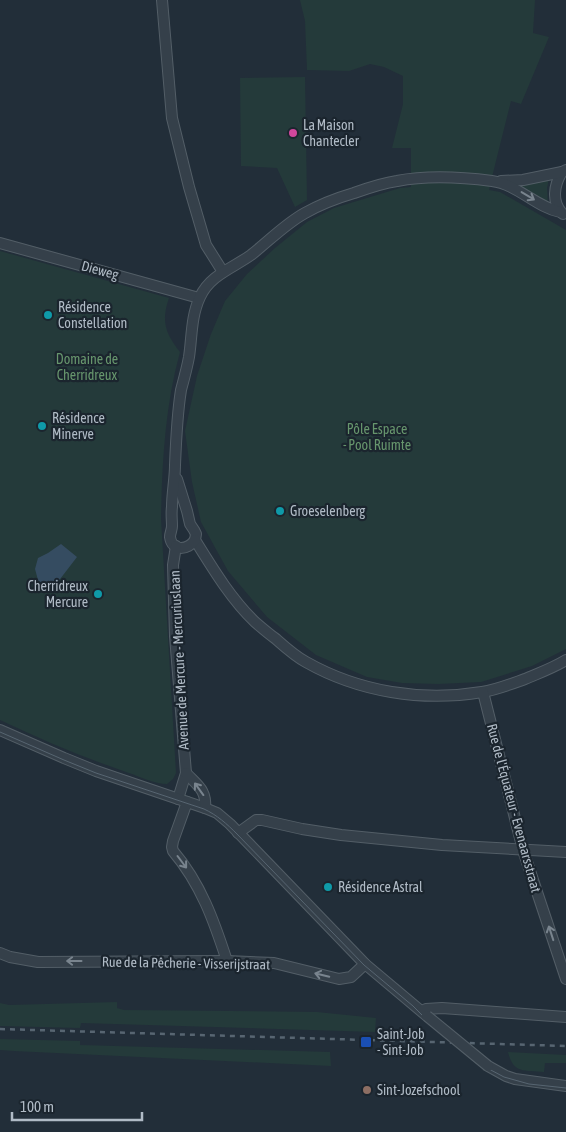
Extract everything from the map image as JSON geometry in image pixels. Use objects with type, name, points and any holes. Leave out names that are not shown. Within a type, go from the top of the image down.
[{"type":"street","points":[[162,0],[172,118],[206,245],[223,272]]},
{"type":"street","points":[[175,474],[190,524],[196,534],[195,540],[186,548],[176,546],[170,536],[172,529],[176,439],[181,391],[189,356],[195,314],[199,298],[214,279],[251,255],[299,216],[329,201],[396,181],[416,178],[468,178],[494,181],[523,180],[564,171]]},
{"type":"street","points":[[564,171],[557,181],[554,190],[556,202],[564,214]]},
{"type":"street","points":[[494,181],[518,190],[553,210],[564,214]]},
{"type":"street","name":"Dieweg","points":[[0,243],[199,298]]},
{"type":"street","points":[[172,529],[179,523],[190,524]]},
{"type":"street","points":[[195,540],[238,603],[255,622],[305,662],[341,678],[372,688],[400,694],[451,696],[483,692],[510,684],[566,660]]},
{"type":"street","name":"Avenue de Mercure - Mercuriuslaan","points":[[176,546],[173,565],[175,636],[186,773],[172,847],[191,874],[210,911],[227,961]]},
{"type":"street","name":"Rue de l'Équateur - Evenaarsstraat","points":[[483,692],[523,850],[566,979]]},
{"type":"street","points":[[0,730],[96,771],[205,808],[221,816],[365,964],[488,1066],[515,1079],[566,1086]]},
{"type":"street","points":[[186,773],[204,792],[205,808]]},
{"type":"street","points":[[238,833],[256,820],[262,820],[341,835],[442,845],[566,852]]},
{"type":"street","name":"Rue de la Pêcherie - Visserijstraat","points":[[0,953],[38,962],[227,961],[274,963],[339,979],[351,978],[365,964]]},
{"type":"street","points":[[424,1014],[426,1009],[442,1008],[566,1017]]},
{"type":"green space","name":"Pôle Espace - Pool Ruimte","points":[[300,0],[535,0],[533,33],[549,37],[521,104],[511,101],[489,190],[500,192],[566,230],[566,649],[532,666],[481,682],[402,683],[367,677],[316,655],[267,617],[228,571],[201,522],[192,482],[185,431],[197,376],[211,334],[225,301],[247,274],[307,222],[334,208],[400,188],[411,187],[411,148],[392,148],[403,104],[403,76],[384,67],[370,64],[349,71],[307,70],[305,21]]},
{"type":"green space","points":[[305,77],[307,200],[295,207],[277,168],[241,166],[240,78]]},
{"type":"green space","points":[[549,179],[547,188],[548,203],[519,186],[520,185]]},
{"type":"green space","name":"Domaine de Cherridreux","points":[[0,251],[169,298],[165,313],[166,326],[171,339],[180,352],[168,414],[161,498],[176,773],[167,784],[152,782],[96,761],[0,720]]},
{"type":"green space","points":[[117,1002],[117,1008],[124,1010],[317,1012],[376,1018],[375,1032],[81,1023],[80,1028],[0,1026],[0,1003],[9,1005]]},
{"type":"green space","points":[[0,1039],[80,1041],[80,1045],[330,1052],[331,1066],[0,1050]]},
{"type":"green space","points":[[508,1052],[566,1055],[566,1063],[545,1063],[544,1072],[526,1071],[513,1064]]},
{"type":"water","points":[[61,544],[77,557],[57,583],[41,591],[35,569],[38,558]]},
{"type":"tram line","points":[[0,732],[96,773],[204,809],[213,814],[226,823],[364,965],[469,1055],[504,1077],[529,1084],[566,1088]]},
{"type":"railway","points":[[0,1029],[566,1046]]},
{"type":"place","name":"La Maison Chantecler","points":[[293,133]]},
{"type":"place","name":"Résidence Constellation","points":[[48,315]]},
{"type":"place","name":"Résidence Minerve","points":[[42,426]]},
{"type":"place","name":"Groeselenberg","points":[[280,511]]},
{"type":"place","name":"Cherridreux Mercure","points":[[98,594]]},
{"type":"place","name":"Résidence Astral","points":[[328,887]]},
{"type":"place","name":"Saint-Job - Sint-Job","points":[[366,1042]]},
{"type":"place","name":"Sint-Jozefschool","points":[[367,1090]]}]
